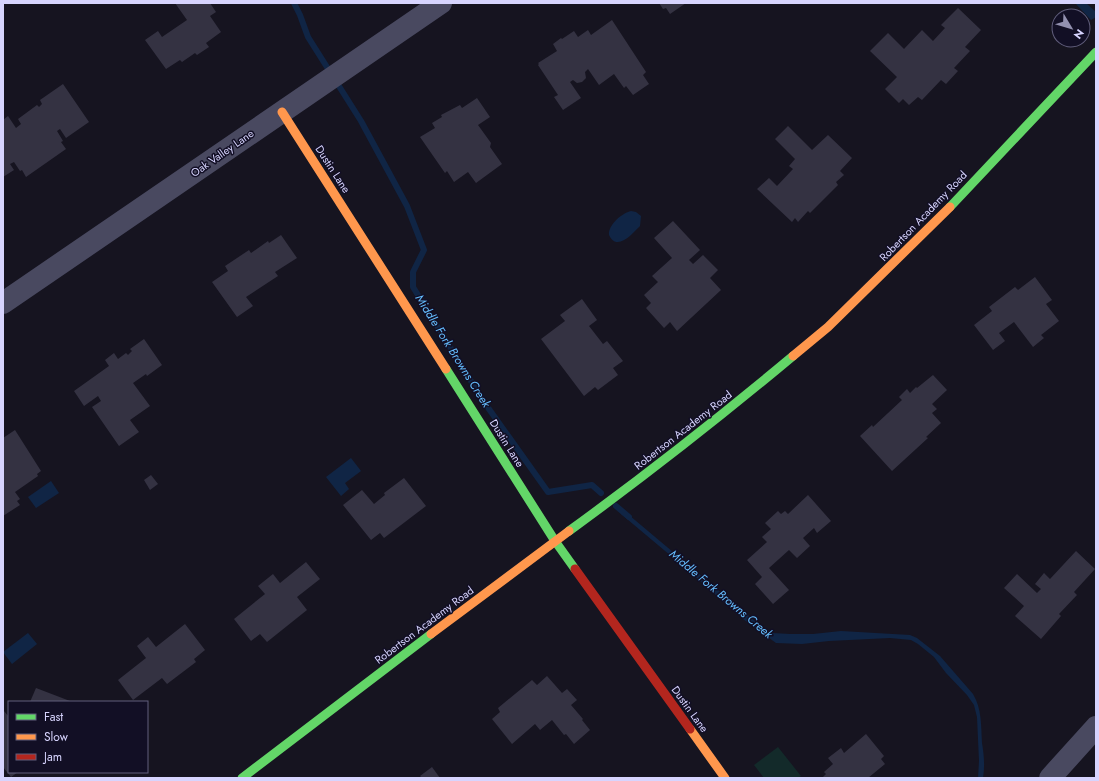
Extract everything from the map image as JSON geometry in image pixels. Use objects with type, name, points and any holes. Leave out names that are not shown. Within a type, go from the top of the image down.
[{"type":"street","name":"Oak Valley Lane","points":[[3,303],[441,3]]},
{"type":"street","name":"Robertson Academy Road","points":[[242,778],[332,708],[624,491],[711,424],[828,327],[945,212],[1096,52]]},
{"type":"street","name":"Dustin Lane","points":[[282,112],[555,541],[725,778]]},
{"type":"street","points":[[1050,778],[1096,728]]},
{"type":"green space","points":[[778,747],[801,776],[798,778],[764,778],[754,765]]},
{"type":"water","points":[[1075,3],[1086,3],[1096,12],[1096,17],[1091,20],[1091,8],[1080,8]]},
{"type":"water","points":[[631,211],[636,212],[641,216],[640,226],[629,237],[620,242],[612,240],[609,235],[611,227],[620,217]]},
{"type":"water","points":[[351,458],[361,471],[345,483],[349,489],[341,496],[326,477]]},
{"type":"water","points":[[51,481],[59,493],[36,508],[28,497]]},
{"type":"water","points":[[623,510],[761,626],[772,633],[813,634],[841,631],[910,635],[917,638],[940,656],[973,694],[976,700],[980,712],[984,760],[983,778],[978,778],[979,761],[977,717],[974,705],[934,657],[918,644],[911,640],[890,638],[802,644],[776,643],[743,619],[621,514]]},
{"type":"water","points":[[28,633],[37,644],[12,664],[3,652]]},
{"type":"building","points":[[175,3],[210,3],[216,12],[210,16],[221,32],[206,43],[209,47],[197,55],[195,53],[182,62],[180,60],[166,69],[145,40],[158,31],[162,37],[187,20]]},
{"type":"building","points":[[659,3],[686,3],[670,14],[666,8],[663,9]]},
{"type":"building","points":[[958,8],[981,30],[965,47],[970,51],[954,68],[958,71],[946,84],[941,80],[922,100],[918,97],[909,105],[903,99],[899,103],[885,89],[897,77],[870,51],[888,33],[904,49],[922,30],[933,41],[945,28],[941,25]]},
{"type":"building","points":[[612,20],[646,72],[643,75],[649,84],[633,95],[626,86],[624,88],[614,74],[599,85],[588,69],[585,72],[586,78],[582,82],[577,83],[573,80],[570,82],[581,98],[563,110],[554,97],[558,95],[538,63],[557,51],[553,44],[561,38],[562,39],[574,31],[578,37],[588,30],[591,35]]},
{"type":"building","points":[[63,84],[89,122],[66,138],[60,129],[57,131],[63,141],[61,142],[66,149],[26,177],[22,170],[20,171],[14,162],[10,164],[14,170],[3,177],[3,120],[8,116],[16,128],[21,124],[18,119],[37,105],[39,107],[42,104],[40,100]]},
{"type":"building","points":[[477,98],[490,117],[478,125],[491,143],[490,147],[502,164],[476,183],[468,172],[454,182],[447,171],[445,173],[420,137],[435,128],[432,123],[442,117],[441,115],[460,105],[462,108]]},
{"type":"building","points":[[788,126],[812,150],[828,135],[852,158],[840,171],[844,175],[836,182],[838,185],[810,213],[808,211],[798,222],[795,218],[792,222],[757,189],[769,178],[777,186],[793,169],[789,166],[795,159],[775,139]]},
{"type":"building","points":[[673,221],[700,250],[689,260],[693,264],[703,255],[718,270],[710,278],[721,290],[677,331],[670,322],[664,328],[646,308],[651,303],[644,295],[658,282],[652,276],[672,258],[654,238]]},
{"type":"building","points":[[281,235],[297,258],[275,272],[278,276],[246,297],[253,306],[237,317],[212,282],[228,271],[225,266],[249,250],[251,253],[268,241],[269,243]]},
{"type":"building","points":[[1035,277],[1052,300],[1046,304],[1059,321],[1041,335],[1044,338],[1033,347],[1014,322],[999,333],[1005,341],[993,350],[974,325],[992,311],[989,307],[1015,287],[1018,290]]},
{"type":"building","points":[[582,299],[597,320],[589,326],[603,344],[607,341],[623,361],[613,368],[618,375],[598,390],[595,387],[584,396],[541,339],[565,321],[560,315]]},
{"type":"building","points":[[144,339],[162,365],[147,376],[146,374],[133,383],[150,406],[130,420],[139,432],[119,446],[92,407],[101,401],[98,396],[84,406],[74,391],[109,366],[105,360],[114,353],[118,359],[126,353],[128,355],[132,351],[130,349]]},
{"type":"building","points":[[933,375],[947,390],[932,404],[937,409],[932,413],[941,423],[926,437],[928,438],[892,471],[860,436],[872,425],[873,427],[902,400],[899,397],[907,389],[910,393]]},
{"type":"building","points":[[15,430],[41,471],[37,474],[38,476],[15,492],[20,499],[17,501],[20,505],[3,516],[3,438]]},
{"type":"building","points":[[151,475],[158,484],[150,490],[144,480]]},
{"type":"building","points":[[404,478],[426,506],[384,538],[380,533],[371,540],[343,505],[362,490],[374,504],[385,495],[384,493]]},
{"type":"building","points":[[808,495],[831,521],[817,533],[814,528],[803,538],[810,546],[797,558],[789,550],[769,568],[789,590],[773,604],[755,584],[762,577],[747,560],[767,542],[762,537],[771,529],[765,523],[778,511],[781,514],[785,511],[788,514]]},
{"type":"building","points":[[1076,551],[1095,569],[1074,592],[1077,595],[1059,614],[1061,616],[1041,639],[1015,616],[1024,606],[1004,588],[1017,574],[1037,593],[1041,589],[1035,584],[1044,573],[1050,579]]},
{"type":"building","points":[[306,562],[320,579],[297,597],[307,610],[267,642],[260,634],[251,641],[234,619],[265,594],[258,586],[273,574],[280,583]]},
{"type":"building","points":[[185,624],[205,650],[194,659],[196,662],[167,684],[162,678],[133,700],[118,680],[146,658],[137,646],[148,637],[156,647]]},
{"type":"building","points":[[547,676],[562,693],[567,689],[577,700],[571,705],[590,730],[574,744],[566,734],[564,735],[552,720],[540,730],[535,724],[512,744],[492,719],[500,712],[498,708],[532,680],[537,685]]},
{"type":"building","points":[[36,688],[70,701],[30,701]]},
{"type":"building","points":[[4,711],[8,716],[8,773],[17,773],[11,777],[3,767]]},
{"type":"building","points":[[866,734],[884,756],[881,759],[885,764],[868,778],[822,778],[826,774],[824,772],[833,764],[828,758],[841,748],[844,753]]},
{"type":"building","points":[[432,767],[440,778],[422,778],[420,776]]},
{"type":"waterway","name":"Middle Fork Browns Creek","points":[[294,3],[308,37],[361,121],[407,206],[424,250],[413,272],[413,287],[484,402],[548,492],[592,485],[601,493]]},
{"type":"waterway","name":"Middle Fork Browns Creek","points":[[616,506],[629,517]]},
{"type":"traffic: fast","points":[[950,207],[1096,52]]},
{"type":"traffic: fast","points":[[569,531],[626,489],[793,356]]},
{"type":"traffic: fast","points":[[446,369],[555,541],[575,569]]},
{"type":"traffic: fast","points":[[242,778],[431,634]]},
{"type":"traffic: slow","points":[[282,112],[446,369]]},
{"type":"traffic: slow","points":[[793,356],[828,327],[950,207]]},
{"type":"traffic: slow","points":[[431,634],[569,531]]},
{"type":"traffic: slow","points":[[690,729],[725,778]]},
{"type":"traffic: jam","points":[[575,569],[690,729]]}]
